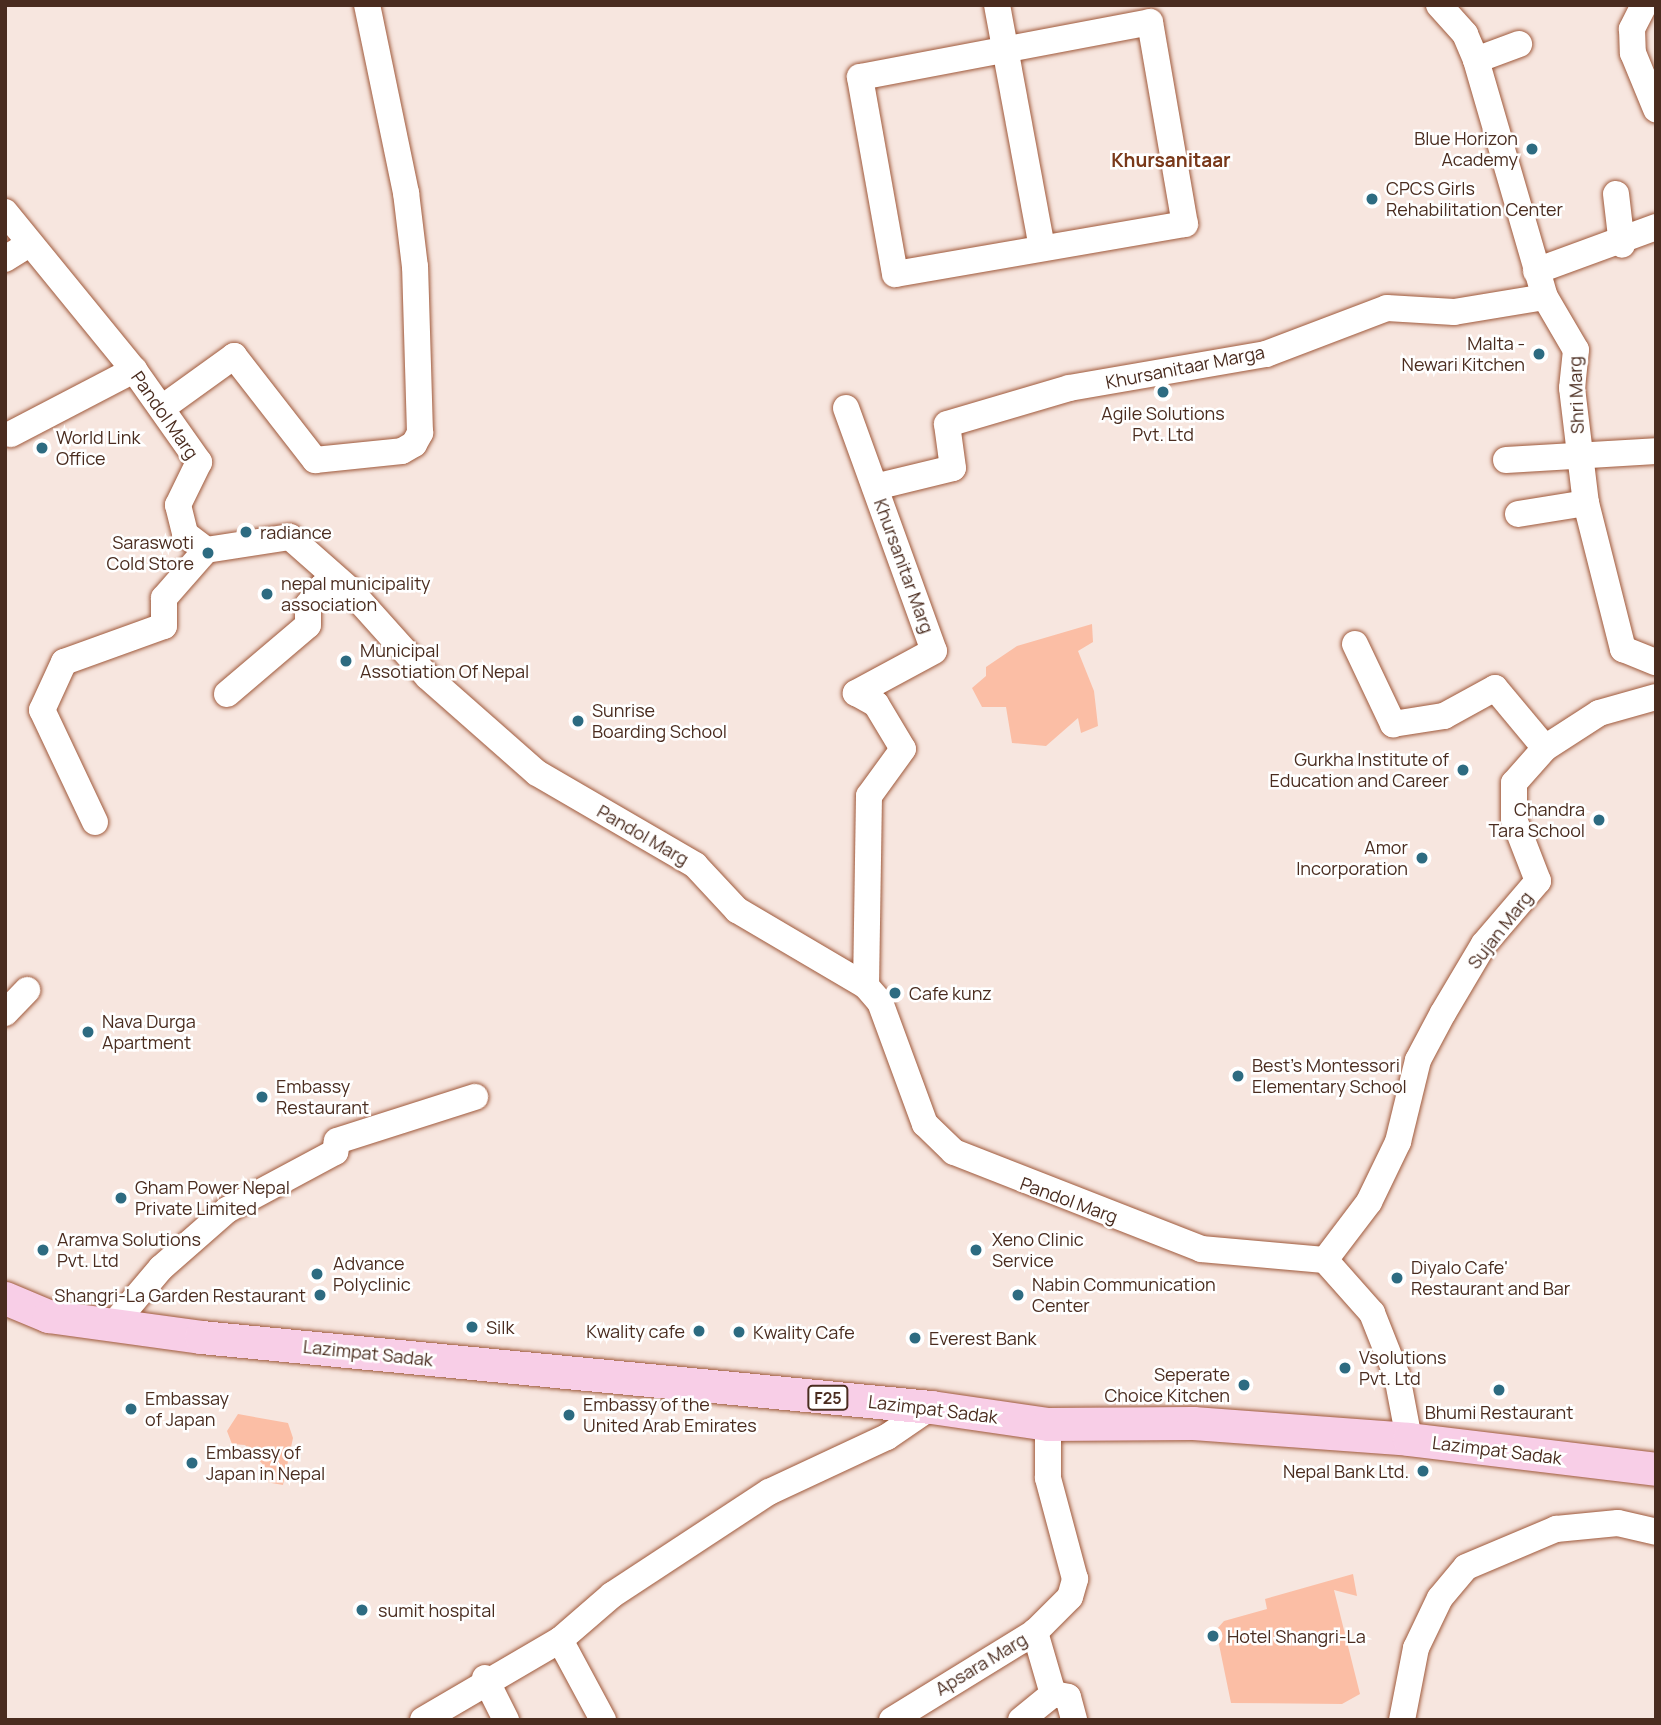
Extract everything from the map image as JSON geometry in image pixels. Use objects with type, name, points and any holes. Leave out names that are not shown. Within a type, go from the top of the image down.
[{"type":"main road","name":"Lazimpat Sadak","points":[[5,1298],[48,1316],[112,1326],[931,1407],[1048,1424],[1193,1423],[1409,1439],[1656,1469]]},
{"type":"street","points":[[162,408],[234,356],[316,460],[402,451],[414,444],[419,433],[415,267],[402,171],[367,5]]},
{"type":"street","points":[[997,5],[1042,247]]},
{"type":"street","name":"Shri Marg","points":[[1439,5],[1465,34],[1476,60],[1536,271],[1545,297],[1576,349],[1591,451],[1586,503],[1623,649],[1656,662]]},
{"type":"street","points":[[1644,5],[1632,29],[1633,53],[1656,109]]},
{"type":"street","points":[[1150,22],[1185,224],[1042,247],[895,274],[860,77],[1150,22]]},
{"type":"street","points":[[1476,60],[1519,44]]},
{"type":"street","points":[[1616,194],[1622,245]]},
{"type":"street","name":"Pandol Marg","points":[[5,212],[134,370],[199,462],[177,515],[185,534],[206,550],[290,537],[349,589],[428,677],[537,773],[695,865],[737,910],[866,986],[880,1002],[925,1124],[954,1152],[1201,1250],[1325,1259]]},
{"type":"street","points":[[1536,271],[1622,245],[1656,227]]},
{"type":"street","points":[[5,259],[29,244]]},
{"type":"street","name":"Khursanitaar Marga","points":[[875,487],[953,468],[947,424],[1069,388],[1266,354],[1387,308],[1454,312],[1545,297]]},
{"type":"street","points":[[10,434],[134,370]]},
{"type":"street","name":"Khursanitar Marg","points":[[846,408],[934,651],[856,694],[876,704],[903,749],[869,796],[866,986]]},
{"type":"street","points":[[1506,460],[1591,451],[1656,451]]},
{"type":"street","points":[[1518,514],[1586,503]]},
{"type":"street","points":[[95,822],[42,710],[64,662],[164,626],[164,598],[206,550]]},
{"type":"street","points":[[227,694],[308,625],[308,605],[322,587],[349,589]]},
{"type":"street","points":[[1355,644],[1393,724],[1444,716],[1495,688],[1545,748]]},
{"type":"street","name":"Sujan Marg","points":[[1325,1259],[1381,1178],[1398,1142],[1418,1060],[1443,1013],[1484,944],[1538,881],[1512,805],[1514,783],[1545,748],[1599,713],[1656,697]]},
{"type":"street","points":[[5,1013],[27,990]]},
{"type":"street","points":[[112,1326],[161,1268],[227,1210],[335,1152],[337,1141],[475,1097]]},
{"type":"street","points":[[1325,1259],[1372,1313],[1397,1376],[1409,1439]]},
{"type":"street","points":[[424,1720],[485,1678],[559,1640],[612,1595],[757,1499],[887,1437],[931,1407]]},
{"type":"street","name":"Apsara Marg","points":[[892,1720],[1035,1632],[1070,1597],[1075,1579],[1048,1478],[1048,1424]]},
{"type":"street","points":[[1402,1720],[1416,1648],[1440,1598],[1466,1567],[1556,1529],[1618,1523],[1656,1532]]},
{"type":"street","points":[[1035,1632],[1053,1695]]},
{"type":"street","points":[[559,1640],[603,1720]]},
{"type":"street","points":[[485,1678],[506,1720]]},
{"type":"street","points":[[1021,1720],[1053,1695],[1068,1697],[1074,1720]]},
{"type":"shaded area","points":[[1092,624],[1093,642],[1078,651],[1094,691],[1098,726],[1081,733],[1078,718],[1046,746],[1012,743],[1006,707],[982,707],[972,688],[986,676],[986,667],[1017,646]]},
{"type":"shaded area","points":[[238,1414],[288,1423],[293,1438],[283,1485],[266,1482],[266,1468],[245,1445],[232,1444],[227,1431]]},
{"type":"shaded area","points":[[1353,1574],[1357,1596],[1334,1590],[1360,1694],[1342,1704],[1231,1703],[1216,1630],[1224,1621],[1267,1609],[1265,1599]]},
{"type":"place","name":"Blue Horizon Academy","points":[[1532,149]]},
{"type":"place","name":"CPCS Girls Rehabilitation Center","points":[[1372,199]]},
{"type":"place","name":"Malta - Newari Kitchen","points":[[1539,354]]},
{"type":"place","name":"Agile Solutions Pvt. Ltd","points":[[1163,392]]},
{"type":"place","name":"World Link Office","points":[[42,448]]},
{"type":"place","name":"radiance","points":[[246,532]]},
{"type":"place","name":"Saraswoti Cold Store","points":[[208,553]]},
{"type":"place","name":"nepal municipality association","points":[[267,594]]},
{"type":"place","name":"Municipal Assotiation Of Nepal","points":[[346,661]]},
{"type":"place","name":"Sunrise Boarding School","points":[[578,721]]},
{"type":"place","name":"Gurkha Institute of Education and Career","points":[[1463,770]]},
{"type":"place","name":"Chandra Tara School","points":[[1599,820]]},
{"type":"place","name":"Amor Incorporation","points":[[1422,858]]},
{"type":"place","name":"Cafe kunz","points":[[895,993]]},
{"type":"place","name":"Nava Durga Apartment","points":[[88,1032]]},
{"type":"place","name":"Best's Montessori Elementary School","points":[[1238,1076]]},
{"type":"place","name":"Embassy Restaurant","points":[[262,1097]]},
{"type":"place","name":"Gham Power Nepal Private Limited","points":[[121,1198]]},
{"type":"place","name":"Aramva Solutions Pvt. Ltd","points":[[43,1250]]},
{"type":"place","name":"Xeno Clinic Service","points":[[976,1250]]},
{"type":"place","name":"Advance Polyclinic","points":[[317,1274]]},
{"type":"place","name":"Diyalo Cafe' Restaurant and Bar","points":[[1397,1278]]},
{"type":"place","name":"Shangri-La Garden Restaurant","points":[[320,1295]]},
{"type":"place","name":"Nabin Communication Center","points":[[1018,1295]]},
{"type":"place","name":"Silk","points":[[472,1327]]},
{"type":"place","name":"Kwality cafe","points":[[699,1331]]},
{"type":"place","name":"Kwality Cafe","points":[[739,1332]]},
{"type":"place","name":"Everest Bank","points":[[915,1338]]},
{"type":"place","name":"Vsolutions Pvt. Ltd","points":[[1345,1368]]},
{"type":"place","name":"Seperate Choice Kitchen","points":[[1244,1385]]},
{"type":"place","name":"Bhumi Restaurant","points":[[1499,1390]]},
{"type":"place","name":"Embassay of Japan","points":[[131,1409]]},
{"type":"place","name":"Embassy of the United Arab Emirates","points":[[569,1415]]},
{"type":"place","name":"Embassy of Japan in Nepal","points":[[192,1463]]},
{"type":"place","name":"Nepal Bank Ltd.","points":[[1423,1471]]},
{"type":"place","name":"sumit hospital","points":[[362,1610]]},
{"type":"place","name":"Hotel Shangri-La","points":[[1213,1636]]},
{"type":"district","name":"Khursanitaar","points":[[1171,161]]}]
